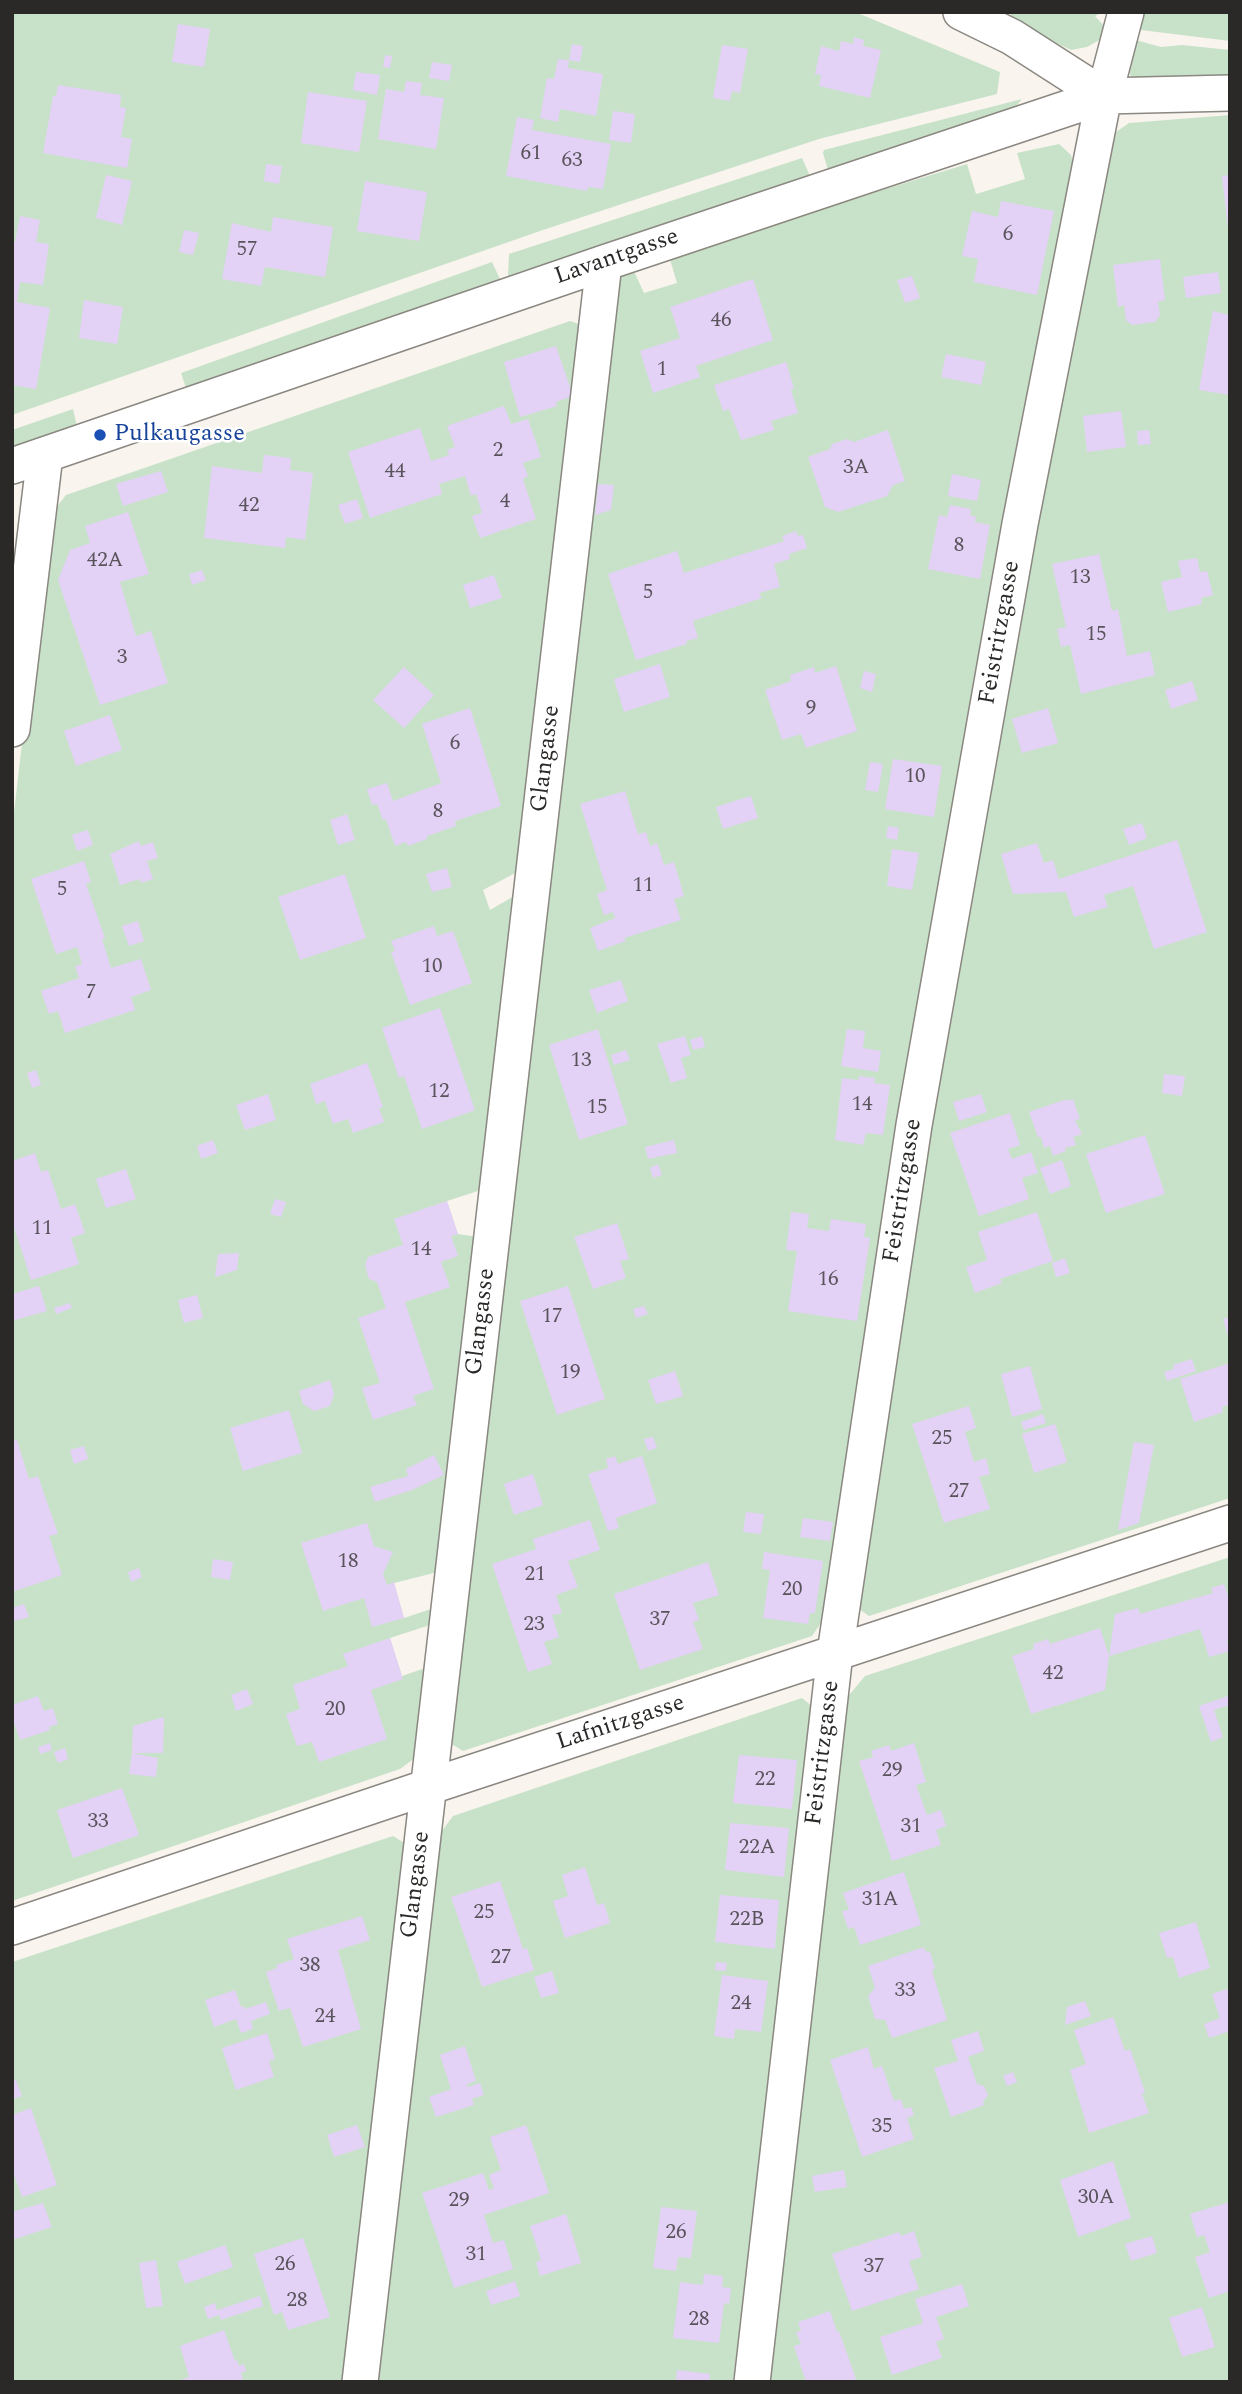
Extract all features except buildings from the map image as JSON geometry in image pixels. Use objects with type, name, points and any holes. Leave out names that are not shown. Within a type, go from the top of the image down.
[{"type":"street","points":[[961,12],[1012,37],[1104,96]]},
{"type":"street","name":"Feistritzgasse","points":[[751,2382],[835,1654],[914,1125],[1020,524],[1104,96],[1126,12]]},
{"type":"street","name":"Lavantgasse","points":[[12,466],[604,262],[1104,96],[1230,93]]},
{"type":"street","name":"Glangasse","points":[[360,2382],[604,262]]},
{"type":"street","points":[[12,729],[45,455]]},
{"type":"street","name":"Lafnitzgasse","points":[[12,1927],[1230,1523]]},
{"type":"green space","points":[[12,12],[855,12],[1000,72],[997,94],[819,139],[543,230],[12,415]]},
{"type":"green space","points":[[1011,12],[1103,12],[1095,16],[1107,29],[1101,39],[1087,47],[1071,50],[1010,21]]},
{"type":"green space","points":[[1137,12],[1230,12],[1230,41],[1133,29]]},
{"type":"green space","points":[[1132,39],[1161,47],[1182,45],[1230,50],[1230,82],[1133,81],[1127,67]]},
{"type":"green space","points":[[1022,99],[1008,116],[828,170],[824,150]]},
{"type":"green space","points":[[1230,115],[1230,1498],[869,1616],[859,1609],[934,1089],[1049,457],[1116,132],[1129,123]]},
{"type":"green space","points":[[1059,144],[1071,155],[1074,168],[827,1614],[812,1636],[463,1751],[450,1743],[620,271],[632,267],[644,293],[677,283],[669,256],[677,253],[967,164],[976,194],[1025,179],[1017,153]]},
{"type":"green space","points":[[802,158],[810,176],[508,276],[509,254]]},
{"type":"green space","points":[[492,262],[500,279],[187,391],[181,373]]},
{"type":"green space","points":[[570,321],[582,325],[523,869],[483,890],[490,910],[516,895],[484,1189],[447,1201],[458,1234],[478,1237],[438,1572],[394,1583],[404,1618],[434,1608],[433,1624],[390,1638],[402,1676],[428,1667],[415,1758],[400,1769],[12,1901],[12,830],[48,518],[66,495]]},
{"type":"green space","points":[[73,409],[77,427],[12,451],[12,430]]},
{"type":"green space","points":[[1230,1557],[1230,2382],[764,2382],[845,1700],[865,1676]]},
{"type":"green space","points":[[802,1698],[813,1707],[733,2382],[374,2382],[438,1836],[453,1816]]},
{"type":"green space","points":[[393,1836],[406,1844],[343,2382],[12,2382],[12,1962]]},
{"type":"place","name":"Pulkaugasse","points":[[100,435]]}]
